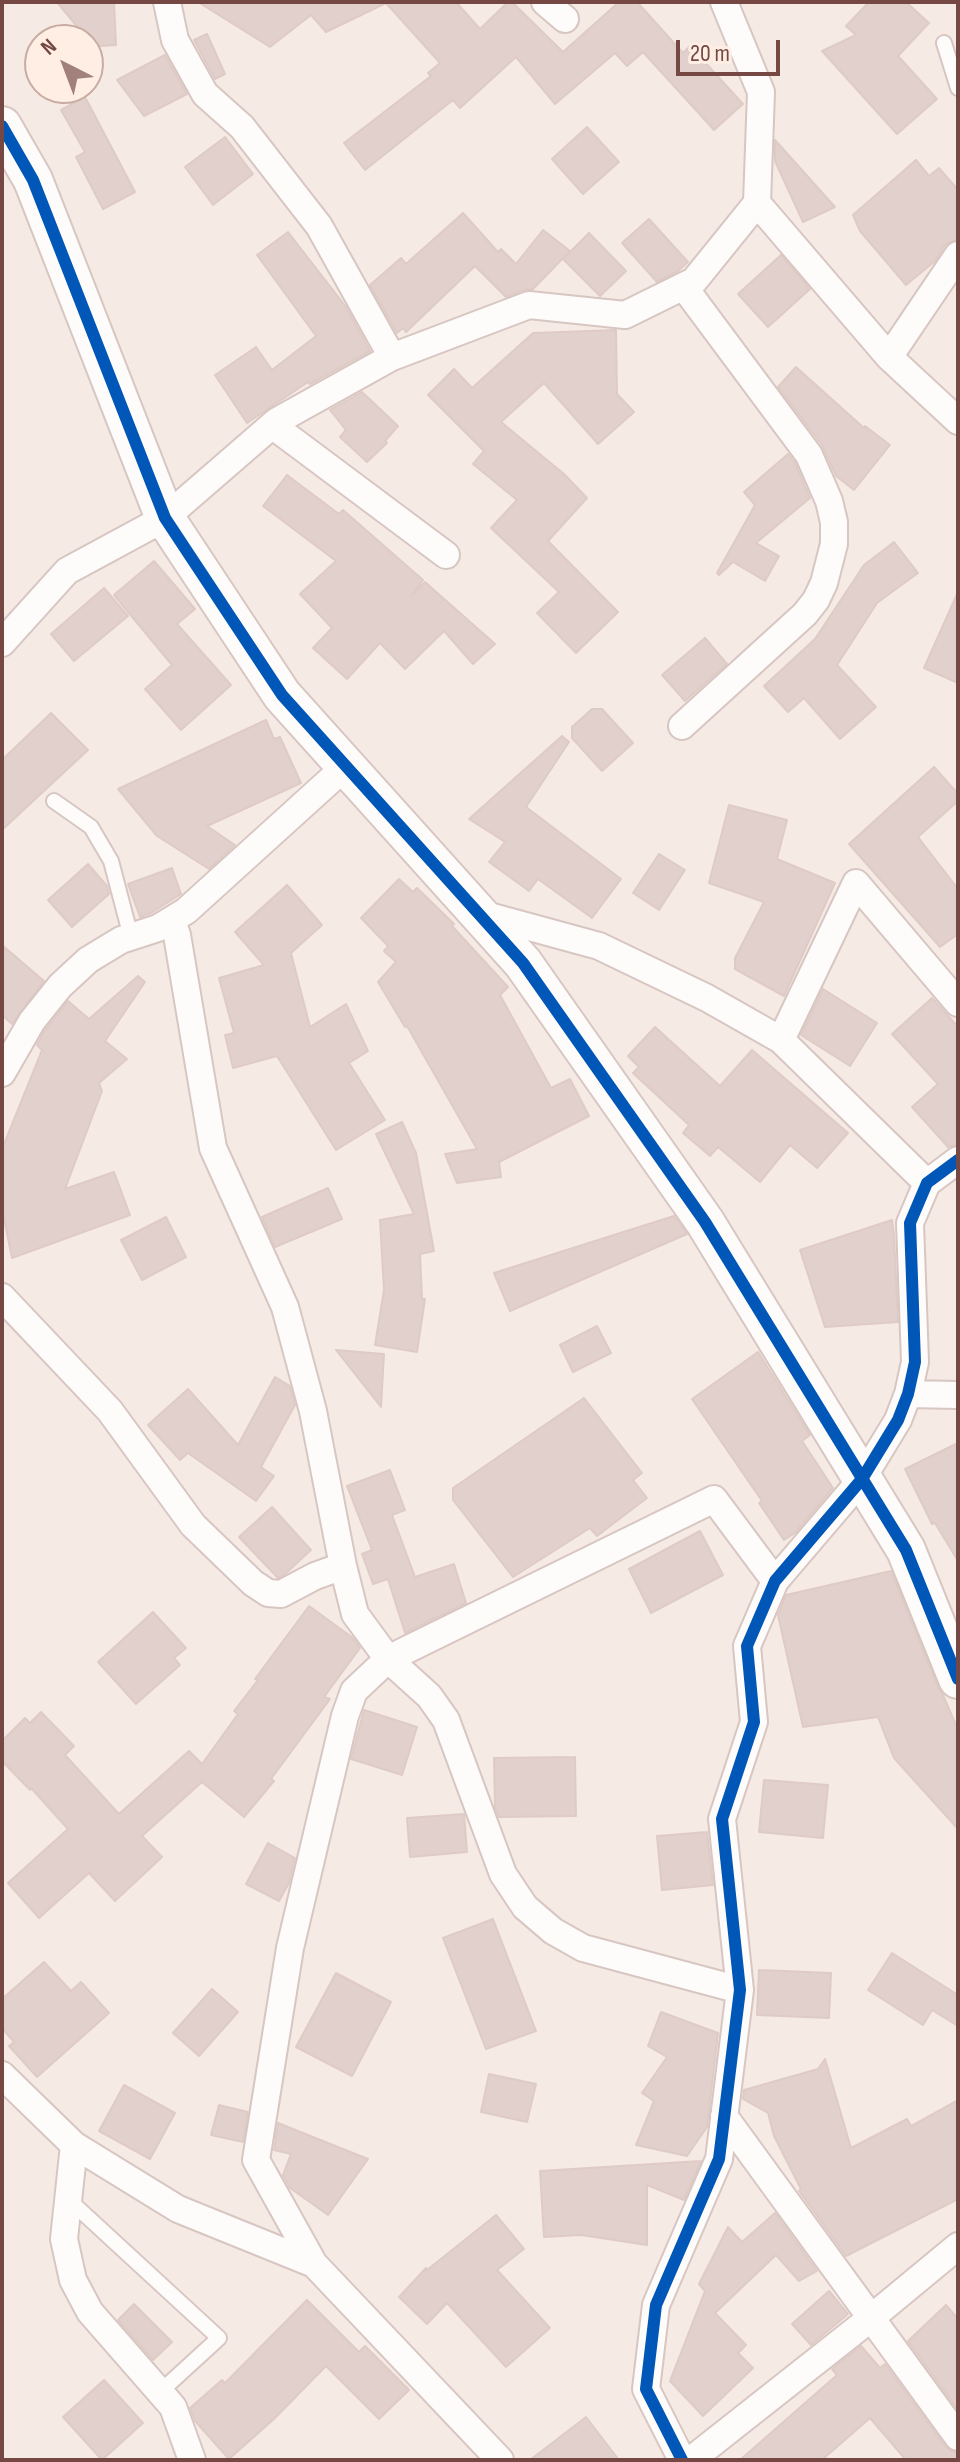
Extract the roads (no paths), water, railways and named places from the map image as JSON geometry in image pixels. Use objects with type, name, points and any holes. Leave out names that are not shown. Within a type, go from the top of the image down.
[{"type":"street","points":[[167,2],[175,40],[205,94],[242,127],[319,226],[392,357]]},
{"type":"street","points":[[2,643],[67,571],[165,518],[272,425],[392,357],[529,305],[625,315],[694,281],[757,203],[761,92],[724,2]]},
{"type":"street","points":[[2,126],[33,180],[165,518],[282,695],[523,963],[705,1222],[906,1550],[958,1679]]},
{"type":"street","points":[[757,203],[889,357],[958,421]]},
{"type":"street","points":[[889,357],[958,255]]},
{"type":"street","points":[[682,726],[805,614],[824,583],[834,544],[834,522],[829,501],[809,455],[684,287]]},
{"type":"street","points":[[272,425],[446,555]]},
{"type":"street","points":[[2,1073],[32,1021],[60,986],[88,960],[121,940],[172,921],[346,766]]},
{"type":"street","points":[[781,1040],[856,883],[958,1003]]},
{"type":"street","points":[[478,913],[599,946],[707,998],[781,1040],[927,1183]]},
{"type":"street","points":[[172,921],[177,935],[213,1148],[285,1307],[313,1411],[355,1614],[388,1659],[429,1696],[446,1720],[503,1874],[525,1907],[553,1931],[583,1948],[740,1990]]},
{"type":"street","points":[[682,2460],[646,2389],[647,2375],[656,2305],[719,2159],[740,1990],[722,1819],[754,1722],[747,1646],[775,1581],[862,1479],[898,1420],[915,1362],[910,1223],[927,1183],[958,1160]]},
{"type":"street","points":[[2,1297],[110,1411],[193,1525],[253,1583],[268,1593],[281,1594],[315,1576],[343,1566]]},
{"type":"street","points":[[908,1394],[958,1395]]},
{"type":"street","points":[[500,2460],[314,2264],[256,2160],[290,1948],[345,1716],[354,1691],[388,1659],[714,1499],[775,1581]]},
{"type":"street","points":[[4,2080],[74,2145],[178,2209],[314,2264]]},
{"type":"street","points":[[724,2116],[958,2437]]},
{"type":"street","points":[[74,2145],[64,2239],[73,2280],[90,2312],[173,2407],[192,2460]]},
{"type":"street","points":[[691,2460],[958,2246]]},
{"type":"lane","points":[[944,43],[958,88]]},
{"type":"lane","points":[[54,801],[91,827],[111,861],[131,937]]},
{"type":"lane","points":[[68,2199],[219,2338],[160,2392]]}]
